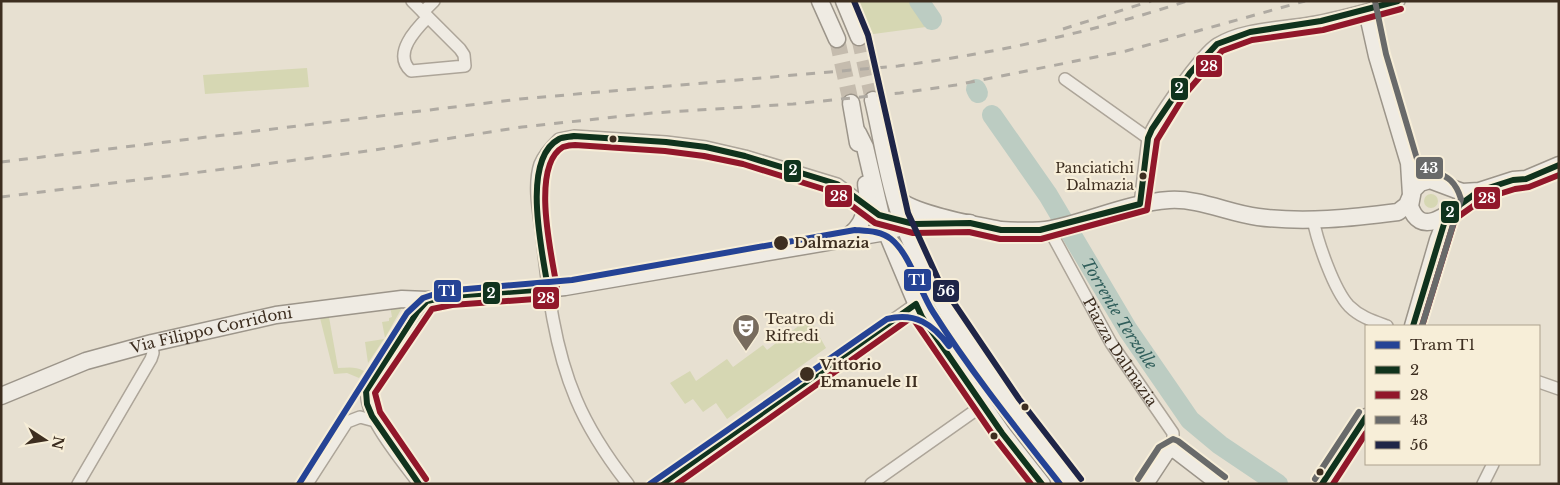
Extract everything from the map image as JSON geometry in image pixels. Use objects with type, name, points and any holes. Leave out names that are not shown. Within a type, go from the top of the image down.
[{"type":"main road","points":[[820,1],[837,39]]},
{"type":"main road","points":[[844,1],[858,37]]},
{"type":"main road","points":[[1369,20],[1377,56],[1409,163],[1411,208],[1416,216],[1432,222],[1441,220],[1479,191]]},
{"type":"main road","points":[[873,100],[895,196],[934,291],[1012,404],[1074,484]]},
{"type":"main road","points":[[851,103],[868,177],[883,224],[922,318],[982,405],[1042,484]]},
{"type":"main road","points":[[1409,163],[1422,176],[1462,192],[1479,191],[1513,180],[1526,180],[1552,167]]},
{"type":"main road","points":[[840,239],[855,230],[867,206],[868,177]]},
{"type":"main road","points":[[895,196],[902,203],[913,208],[970,224],[1001,230],[1052,228],[1140,204],[1183,200],[1250,216],[1313,219],[1398,212],[1407,205],[1410,196],[1418,184],[1430,180]]},
{"type":"main road","points":[[1413,325],[1438,239],[1452,201],[1447,187]]},
{"type":"main road","points":[[1432,222],[1438,239]]},
{"type":"main road","points":[[840,239],[883,224],[970,224]]},
{"type":"main road","name":"Via Filippo Corridoni","points":[[1,396],[80,364],[145,345],[280,315],[402,299],[430,299],[548,289],[840,239]]},
{"type":"main road","points":[[1322,484],[1365,419]]},
{"type":"main road","points":[[1145,484],[1166,452],[1173,448],[1220,484]]},
{"type":"street","points":[[412,1],[426,15],[464,55],[465,66],[411,71],[408,68],[405,55],[408,40],[426,15],[434,1]]},
{"type":"street","points":[[1140,204],[1148,138],[1170,100],[1218,43],[1240,35],[1339,18],[1398,1]]},
{"type":"street","points":[[1065,79],[1148,138]]},
{"type":"street","points":[[628,484],[598,442],[576,399],[559,350],[548,289],[538,207],[541,163],[559,139],[574,136],[666,142],[706,147],[745,156],[837,184],[867,206],[883,224]]},
{"type":"street","points":[[1313,219],[1328,266],[1347,304],[1359,314],[1385,325]]},
{"type":"street","name":"Piazza Dalmazia","points":[[1052,228],[1111,343],[1173,433],[1173,448]]},
{"type":"street","points":[[662,484],[934,291]]},
{"type":"street","points":[[419,484],[375,421],[367,404],[368,387],[417,312],[430,299]]},
{"type":"street","points":[[78,484],[152,355],[145,345]]},
{"type":"street","points":[[1540,382],[1559,389]]},
{"type":"street","points":[[871,484],[982,405]]},
{"type":"street","points":[[307,484],[347,422],[360,418],[375,421]]},
{"type":"street","points":[[1483,484],[1493,465]]},
{"type":"green space","points":[[854,1],[909,1],[926,27],[866,35]]},
{"type":"green space","points":[[307,68],[309,87],[205,94],[203,75]]},
{"type":"green space","points":[[1428,194],[1434,194],[1438,201],[1434,208],[1428,208],[1424,204],[1424,198]]},
{"type":"green space","points":[[404,304],[385,338],[382,322],[389,321],[389,318],[392,317],[390,306]]},
{"type":"green space","points":[[329,317],[338,368],[361,369],[364,371],[359,378],[347,373],[334,374],[320,318]]},
{"type":"green space","points":[[809,318],[826,348],[727,419],[716,403],[703,412],[693,399],[685,404],[670,383],[690,371],[696,381],[727,359],[733,367],[763,345],[767,350]]},
{"type":"green space","points":[[384,339],[368,363],[365,342]]},
{"type":"waterway","name":"Torrente Terzolle","points":[[919,1],[932,20]]},
{"type":"waterway","name":"Torrente Terzolle","points":[[976,89],[978,93]]},
{"type":"waterway","name":"Torrente Terzolle","points":[[992,115],[1048,195],[1128,330],[1190,420],[1220,445],[1278,484]]},
{"type":"tunnel","points":[[859,37],[873,100]]},
{"type":"tunnel","points":[[837,39],[851,103]]},
{"type":"tram line","name":"T1","points":[[299,484],[407,313],[423,298],[444,291],[572,280],[855,230],[883,234],[898,246],[909,263],[933,312],[994,399],[1060,484]]},
{"type":"tram line","name":"T1","points":[[650,484],[887,319],[906,317],[922,322],[930,326],[949,346]]},
{"type":"tram line","points":[[956,345],[977,384]]},
{"type":"railway","points":[[1063,29],[1151,1]]},
{"type":"railway","points":[[1,162],[520,99],[898,66],[935,61],[1008,48],[1080,32],[1187,1]]},
{"type":"railway","points":[[1,197],[368,151],[522,127],[652,113],[793,104],[956,85],[1126,51],[1305,1]]},
{"type":"transit line","name":"56","points":[[854,1],[868,35],[908,213],[939,281],[1019,399],[1081,479]]},
{"type":"transit line","name":"43","points":[[1375,1],[1386,54],[1417,159],[1430,169],[1448,178],[1457,189],[1461,199],[1422,325]]},
{"type":"transit line","name":"2","points":[[419,484],[372,416],[367,404],[366,391],[417,312],[427,301],[451,296],[548,289],[539,232],[537,186],[540,166],[547,150],[559,139],[574,136],[666,142],[706,147],[745,156],[837,184],[879,215],[914,224],[970,223],[1001,230],[1040,230],[1140,204],[1148,138],[1152,129],[1190,73],[1217,44],[1250,32],[1321,21],[1398,1]]},
{"type":"transit line","name":"28","points":[[426,479],[380,412],[375,393],[432,309],[452,305],[549,298],[555,294],[557,288],[548,235],[545,192],[547,173],[553,157],[563,147],[575,145],[665,151],[743,164],[833,192],[875,223],[913,233],[969,232],[1000,239],[1041,239],[1147,210],[1157,140],[1186,93],[1222,51],[1252,40],[1323,30],[1401,9]]},
{"type":"transit line","name":"2","points":[[1413,325],[1447,214],[1479,191],[1513,180],[1526,179],[1559,165]]},
{"type":"transit line","name":"28","points":[[1422,325],[1455,219],[1483,199],[1515,189],[1529,187],[1559,175]]},
{"type":"transit line","name":"2","points":[[662,484],[916,304],[922,317],[1002,433],[1042,484]]},
{"type":"transit line","name":"28","points":[[677,484],[912,317],[995,438],[1031,484]]},
{"type":"transit line","name":"43","points":[[1315,479],[1359,412]]},
{"type":"transit line","name":"2","points":[[1322,484],[1365,419]]},
{"type":"transit line","name":"28","points":[[1333,484],[1365,435]]},
{"type":"transit line","name":"43","points":[[1138,479],[1159,447],[1173,439],[1225,477]]},
{"type":"place","name":"Panciatichi Dalmazia","points":[[1143,176]]},
{"type":"place","name":"Dalmazia","points":[[781,243]]},
{"type":"place","name":"Teatro di Rifredi","points":[[746,352]]},
{"type":"place","name":"Vittorio Emanuele II","points":[[807,374]]}]
